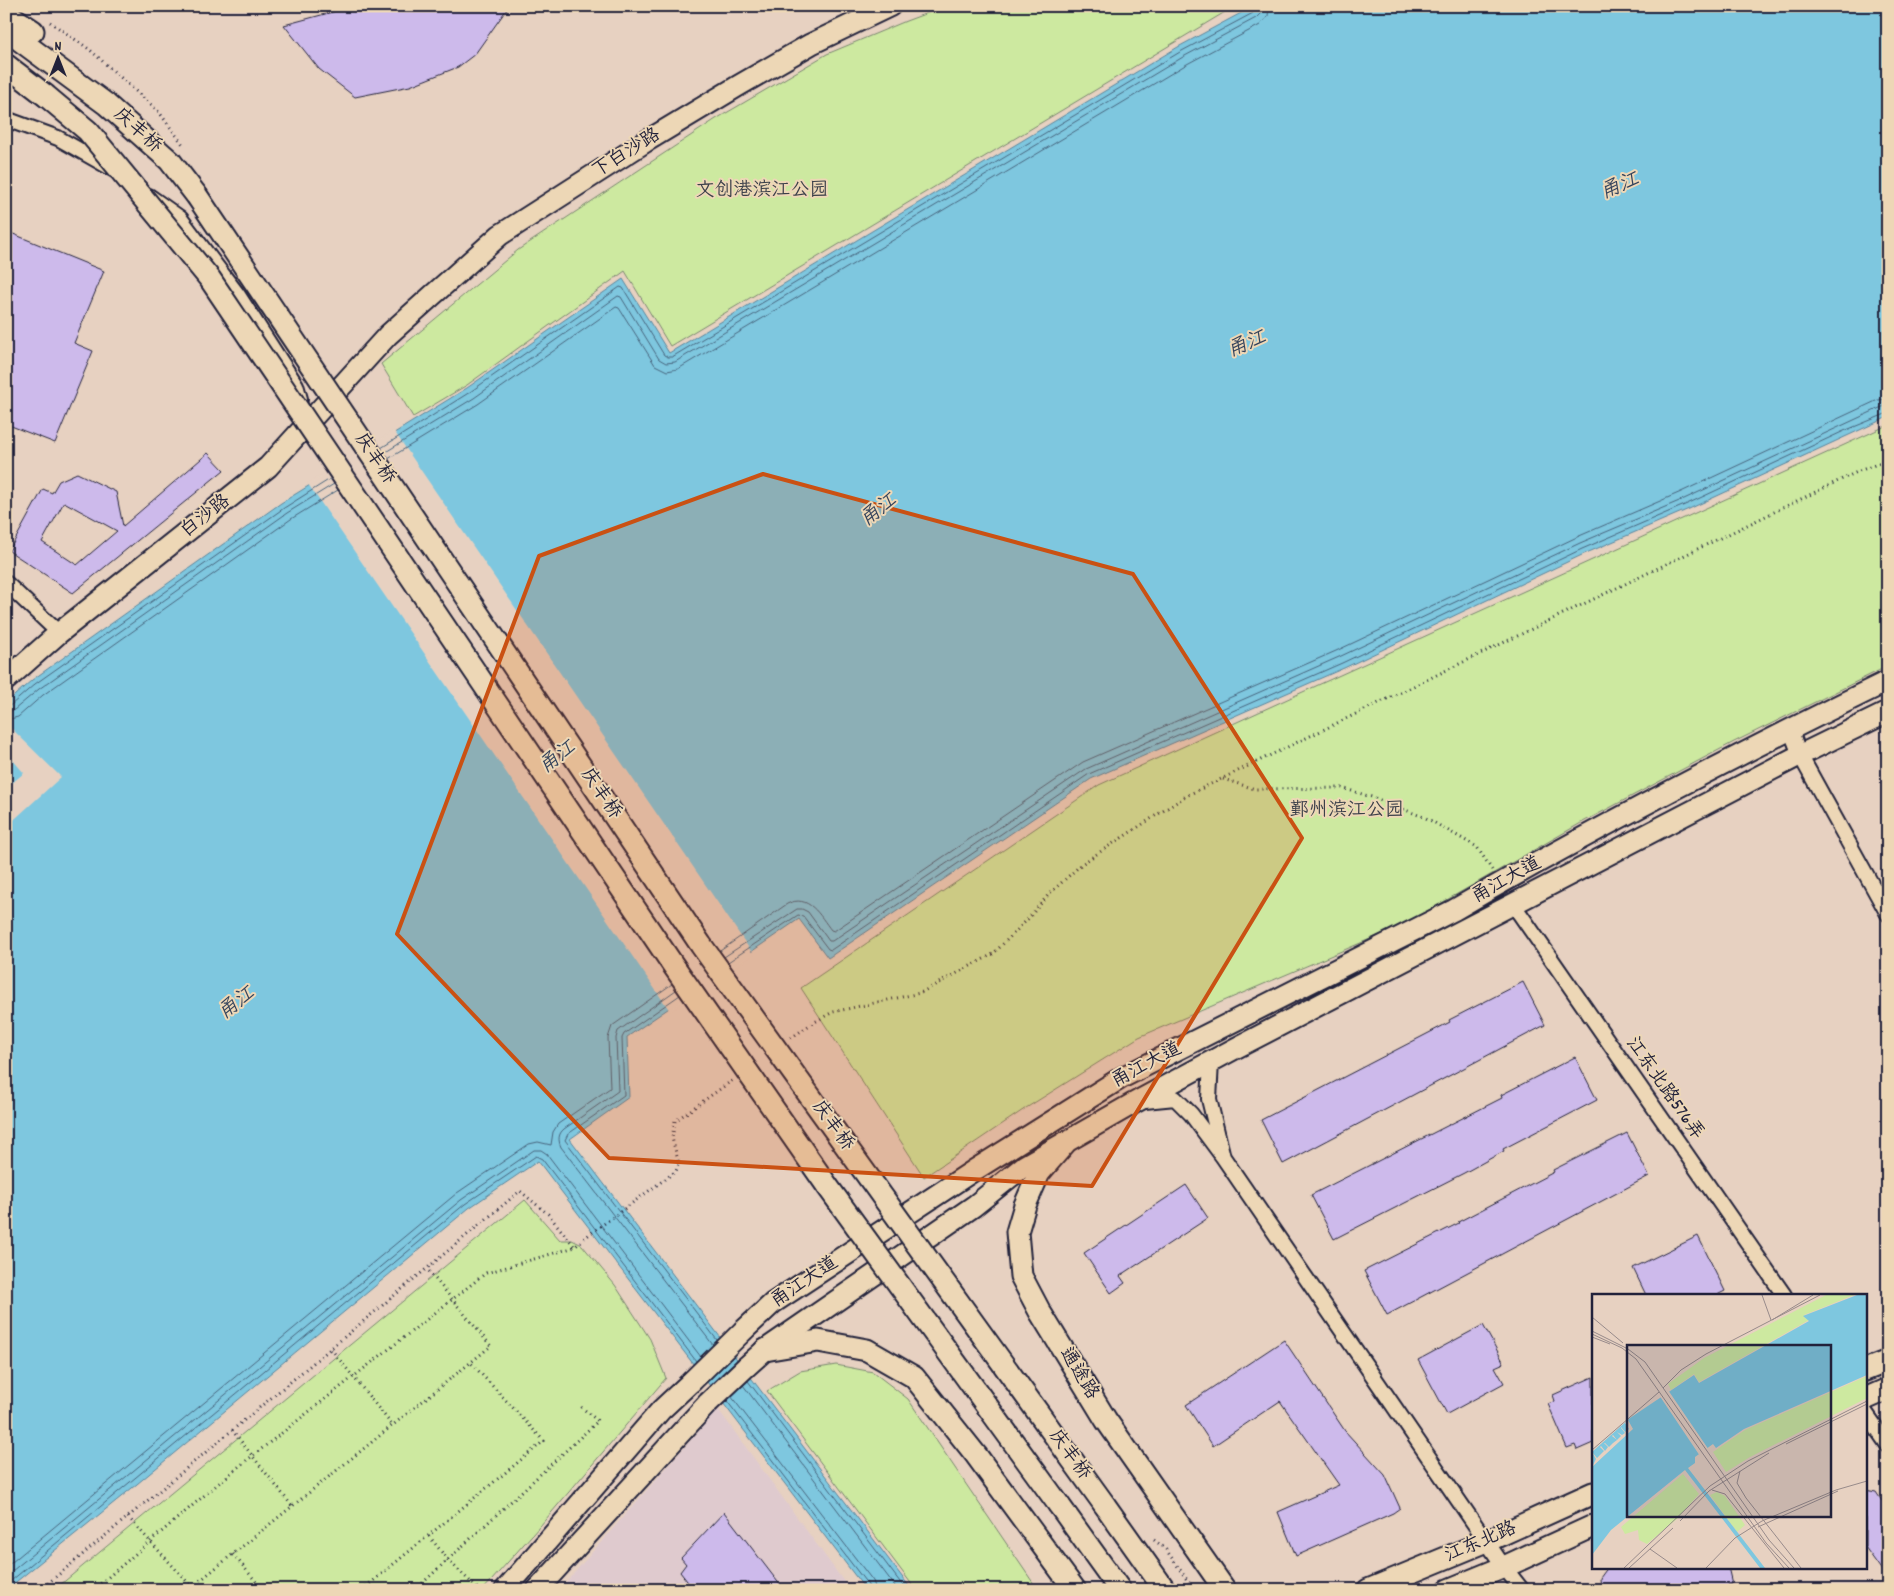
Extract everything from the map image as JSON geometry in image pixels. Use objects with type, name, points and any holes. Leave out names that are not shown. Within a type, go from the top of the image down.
[{"type":"main road","name":"下白沙路","points":[[388,334],[500,235],[645,142],[738,86],[811,44],[890,6]]},
{"type":"main road","points":[[6,12],[40,36],[106,104]]},
{"type":"main road","name":"庆丰桥","points":[[6,30],[106,104],[170,161],[197,196],[701,945],[1165,1590]]},
{"type":"main road","name":"庆丰桥","points":[[6,65],[88,131],[210,279],[673,965],[828,1187],[1120,1590]]},
{"type":"main road","points":[[6,70],[45,95]]},
{"type":"main road","name":"白沙路","points":[[6,680],[59,634],[268,468],[388,334]]},
{"type":"main road","name":"甬江大道","points":[[505,1590],[661,1410],[773,1303],[973,1171],[1121,1078],[1454,910],[1790,729],[1888,681]]},
{"type":"main road","name":"甬江大道","points":[[538,1590],[708,1403],[765,1350],[974,1206],[1024,1166],[1134,1103],[1211,1062],[1800,755],[1888,712]]},
{"type":"main road","name":"通途路","points":[[1065,1143],[1039,1173],[1025,1205],[1017,1232],[1021,1276],[1040,1312],[1106,1420],[1225,1590]]},
{"type":"main road","points":[[765,1350],[818,1342],[867,1350],[914,1377],[976,1455],[1074,1590]]},
{"type":"main road","points":[[1866,1370],[1888,1361]]},
{"type":"main road","points":[[1866,1399],[1888,1389]]},
{"type":"main road","name":"江东北路","points":[[1368,1590],[1487,1541],[1592,1493]]},
{"type":"main road","name":"江东北路","points":[[1448,1590],[1504,1568],[1592,1526]]},
{"type":"street","points":[[6,119],[58,138],[116,171],[180,218],[238,295],[296,385],[300,399],[298,425],[288,445]]},
{"type":"street","points":[[6,583],[59,634]]},
{"type":"street","points":[[1790,729],[1800,755],[1888,914]]},
{"type":"street","name":"江东北路576弄","points":[[1513,904],[1783,1294]]},
{"type":"street","points":[[1211,1062],[1209,1099],[1223,1157]]},
{"type":"street","points":[[1134,1103],[1175,1098],[1191,1114],[1223,1157],[1504,1568],[1522,1590]]},
{"type":"street","points":[[1866,1413],[1888,1445]]},
{"type":"path","points":[[42,17],[89,49],[159,112],[188,152]]},
{"type":"path","points":[[787,1041],[832,1012],[920,993],[993,954],[1027,920],[1049,894],[1083,863],[1186,796],[1859,471],[1888,460]]},
{"type":"path","points":[[1222,779],[1255,789],[1342,788],[1375,798],[1426,818],[1477,847],[1501,883]]},
{"type":"path","points":[[93,1590],[253,1456],[486,1273],[575,1247],[583,1239],[676,1171],[680,1164],[672,1138],[675,1121],[739,1075]]},
{"type":"path","points":[[40,1590],[520,1191],[548,1214],[575,1247]]},
{"type":"path","points":[[128,1517],[192,1587],[491,1346],[427,1269]]},
{"type":"path","points":[[331,1348],[392,1426]]},
{"type":"path","points":[[362,1590],[544,1441],[470,1362]]},
{"type":"path","points":[[415,1590],[598,1422],[581,1406]]},
{"type":"path","points":[[232,1430],[292,1506]]},
{"type":"path","points":[[428,1536],[448,1560],[479,1590]]},
{"type":"path","points":[[233,1554],[262,1590]]},
{"type":"highlighted area","points":[[763,474],[1133,574],[1302,838],[1092,1186],[609,1158],[397,934],[539,556]]},
{"type":"shaded area","points":[[718,1409],[850,1590],[559,1590]]},
{"type":"green space","name":"文创港滨江公园","points":[[946,6],[1235,6],[670,346],[625,271],[467,385],[413,417],[381,364],[518,250],[716,119],[827,54]]},
{"type":"green space","name":"鄞州滨江公园","points":[[1888,425],[1888,666],[1734,742],[1581,823],[1403,925],[1139,1037],[1026,1108],[924,1177],[801,988],[1099,785]]},
{"type":"green space","points":[[525,1200],[560,1240],[572,1240],[582,1245],[615,1285],[650,1339],[666,1378],[483,1590],[54,1590]]},
{"type":"green space","points":[[836,1365],[873,1372],[908,1399],[1038,1590],[916,1590],[767,1391],[800,1371]]},
{"type":"water","name":"甬江","points":[[1254,6],[1888,6],[1888,417],[1689,509],[1584,554],[1344,668],[1091,779],[828,958],[799,919],[627,1037],[629,1097],[570,1139],[912,1590],[866,1590],[538,1161],[469,1208],[137,1484],[6,1590],[6,703],[32,680],[281,503],[467,388],[623,279],[669,353],[1178,47]]},
{"type":"pier","points":[[394,431],[753,954],[670,1011],[308,484]]},
{"type":"pier","points":[[6,723],[61,777],[6,827],[6,788],[24,773],[6,752]]},
{"type":"building","points":[[355,6],[509,6],[475,54],[458,67],[410,86],[355,97],[319,69],[284,25]]},
{"type":"building","points":[[6,231],[104,271],[74,343],[93,351],[55,443],[6,424]]},
{"type":"building","points":[[208,453],[224,470],[73,593],[9,551],[43,489],[52,493],[59,481],[77,473],[116,492],[123,526]],"holes":[[[64,502],[117,531],[77,565],[42,542]]]},
{"type":"building","points":[[1523,982],[1545,1025],[1283,1164],[1261,1120]]},
{"type":"building","points":[[1575,1057],[1597,1100],[1503,1149],[1504,1151],[1464,1173],[1334,1239],[1311,1195],[1502,1098],[1501,1095]]},
{"type":"building","points":[[1627,1133],[1649,1176],[1387,1315],[1364,1271],[1459,1223],[1554,1172],[1553,1170]]},
{"type":"building","points":[[1186,1185],[1208,1218],[1120,1276],[1125,1283],[1111,1293],[1084,1253]]},
{"type":"building","points":[[1698,1236],[1725,1291],[1719,1294],[1646,1294],[1633,1268]]},
{"type":"building","points":[[1483,1325],[1504,1363],[1495,1367],[1504,1383],[1447,1414],[1418,1360]]},
{"type":"building","points":[[1284,1340],[1345,1431],[1385,1475],[1400,1508],[1393,1513],[1296,1556],[1278,1512],[1339,1485],[1280,1401],[1213,1446],[1186,1405]]},
{"type":"building","points":[[1592,1377],[1592,1443],[1577,1450],[1575,1445],[1567,1448],[1548,1404],[1555,1401],[1553,1395]]},
{"type":"building","points":[[1866,1490],[1876,1492],[1888,1510],[1888,1579],[1866,1548]]},
{"type":"building","points":[[724,1512],[784,1590],[694,1590],[680,1572],[686,1564],[681,1558]]},
{"type":"building","points":[[1607,1568],[1728,1568],[1732,1584],[1728,1585],[1728,1590],[1601,1590],[1600,1578]]}]
